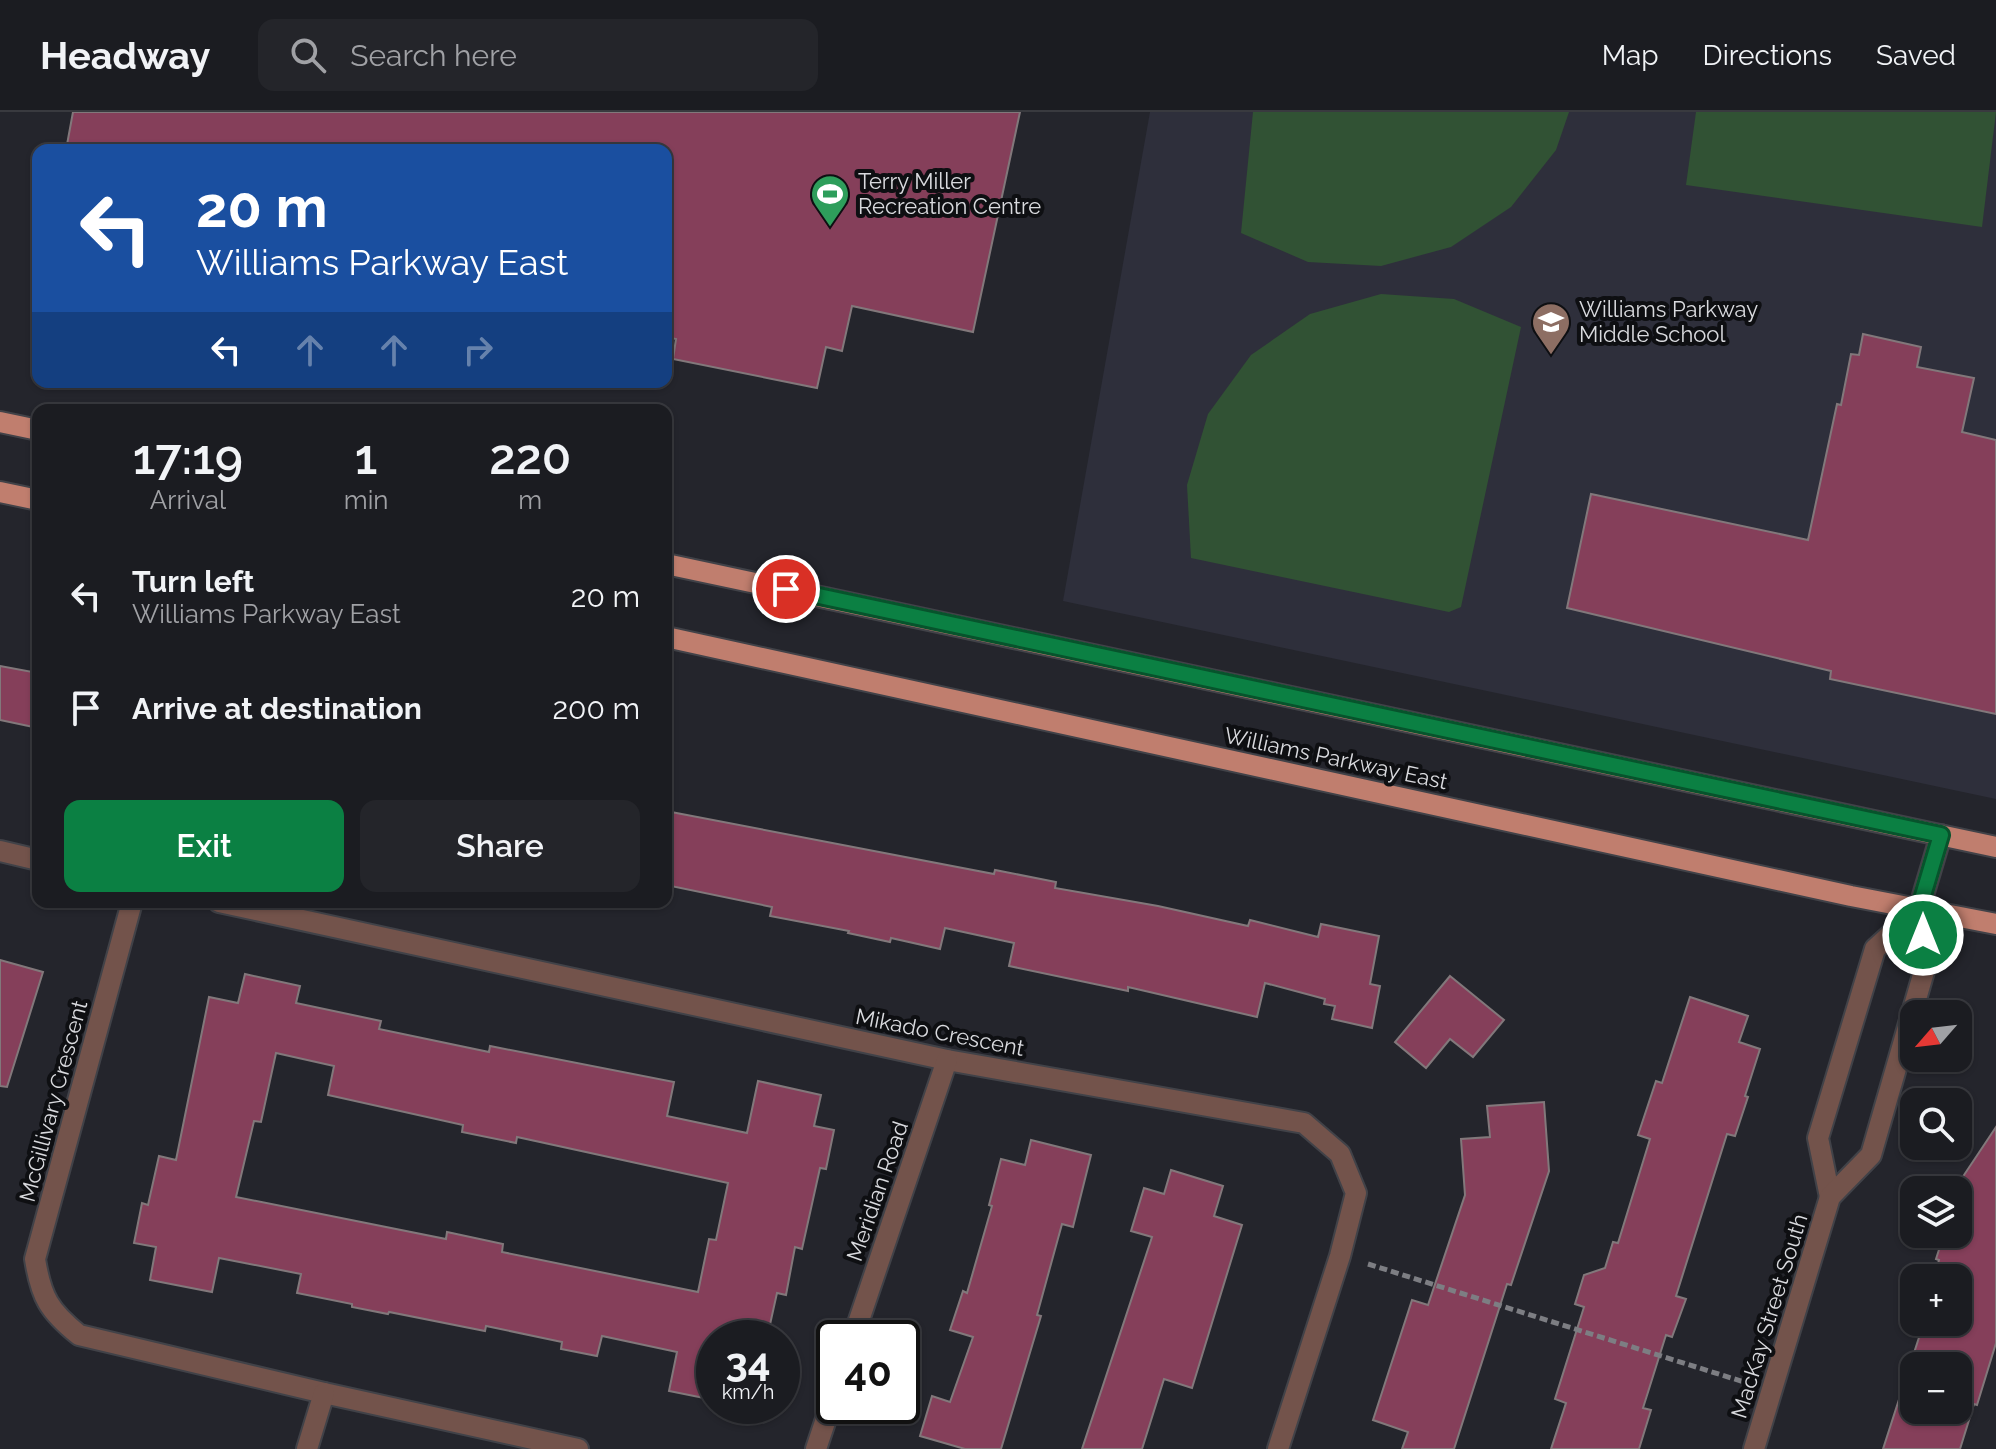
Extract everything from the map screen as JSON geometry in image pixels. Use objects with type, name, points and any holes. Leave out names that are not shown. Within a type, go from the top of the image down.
[{"type":"main road","points":[[0,422],[32,429]]},
{"type":"main road","points":[[0,492],[32,499]]},
{"type":"main road","points":[[672,565],[1996,847]]},
{"type":"main road","name":"Williams Parkway East","points":[[672,638],[1996,924]]},
{"type":"street","name":"MacKay Street South","points":[[1754,1449],[1830,1197],[1871,1155],[1927,961],[1919,909],[1941,835]]},
{"type":"street","points":[[0,851],[32,859]]},
{"type":"street","name":"McGillivary Crescent","points":[[130,908],[35,1259],[44,1298],[56,1317],[79,1335],[578,1449]]},
{"type":"street","name":"Mikado Crescent","points":[[247,908],[947,1060],[1304,1123],[1340,1154],[1356,1193],[1340,1256],[1278,1449]]},
{"type":"street","name":"MacKay Street South","points":[[1830,1197],[1818,1138],[1875,949],[1919,909]]},
{"type":"street","name":"Meridian Road","points":[[859,1320],[947,1060]]},
{"type":"street","points":[[307,1449],[324,1393]]},
{"type":"street","points":[[816,1449],[824,1424]]},
{"type":"path","points":[[1340,1256],[1771,1391]]},
{"type":"shaded area","name":"Williams Parkway Middle School","points":[[1150,112],[1996,112],[1996,799],[1063,601]]},
{"type":"green space","points":[[1253,112],[1569,112],[1556,150],[1511,207],[1451,247],[1381,266],[1308,262],[1241,233]]},
{"type":"green space","points":[[1696,112],[1996,112],[1982,227],[1686,185]]},
{"type":"green space","points":[[1381,294],[1454,299],[1521,327],[1461,607],[1449,612],[1191,558],[1187,485],[1208,414],[1251,355],[1310,314]]},
{"type":"building","name":"Terry Miller Recreation Centre","points":[[73,112],[1020,112],[973,332],[852,306],[842,351],[826,347],[817,388],[673,359],[676,339],[672,338],[672,144],[67,144]]},
{"type":"building","points":[[1863,334],[1921,347],[1917,367],[1974,378],[1962,432],[1996,440],[1996,714],[1830,679],[1831,671],[1567,608],[1591,494],[1808,540],[1837,404],[1841,405],[1851,354],[1859,355]]},
{"type":"building","points":[[0,666],[32,672],[32,727],[0,720]]},
{"type":"building","points":[[672,812],[994,874],[995,870],[1056,882],[1055,888],[1248,926],[1250,920],[1318,937],[1321,924],[1379,936],[1370,984],[1380,986],[1372,1028],[1332,1019],[1335,1006],[1324,1004],[1325,999],[1265,983],[1257,1017],[1128,987],[1128,991],[1009,966],[1014,943],[945,928],[940,949],[891,938],[890,942],[770,916],[772,907],[672,886]]},
{"type":"building","points":[[0,960],[43,972],[7,1087],[0,1086]]},
{"type":"building","points":[[245,974],[300,986],[296,1003],[381,1021],[379,1029],[489,1052],[490,1046],[674,1082],[667,1116],[747,1133],[758,1081],[821,1095],[814,1126],[834,1130],[826,1169],[820,1168],[802,1249],[795,1247],[786,1295],[777,1293],[771,1320],[696,1320],[696,1396],[669,1391],[677,1352],[602,1336],[597,1356],[561,1349],[562,1342],[486,1326],[485,1331],[352,1307],[352,1304],[297,1293],[301,1274],[219,1258],[212,1292],[150,1280],[156,1247],[134,1243],[142,1203],[148,1205],[159,1156],[176,1160],[209,997],[238,1003]],"holes":[[[276,1053],[334,1066],[328,1095],[463,1125],[462,1132],[516,1143],[517,1137],[728,1183],[716,1240],[709,1239],[698,1292],[502,1252],[503,1244],[447,1232],[446,1239],[236,1197],[254,1121],[261,1122]]]},
{"type":"building","points":[[1450,976],[1504,1020],[1473,1057],[1450,1039],[1426,1068],[1395,1042]]},
{"type":"building","points":[[1690,997],[1748,1016],[1739,1042],[1760,1049],[1735,1136],[1727,1134],[1676,1296],[1686,1299],[1672,1337],[1666,1335],[1643,1408],[1651,1410],[1639,1449],[1551,1449],[1566,1403],[1555,1399],[1584,1307],[1575,1304],[1584,1275],[1605,1268],[1613,1242],[1618,1243],[1650,1139],[1638,1135],[1656,1081],[1662,1083]]},
{"type":"building","points":[[1544,1102],[1549,1171],[1511,1285],[1507,1284],[1454,1449],[1402,1449],[1408,1432],[1373,1420],[1412,1300],[1428,1305],[1465,1195],[1461,1139],[1490,1137],[1487,1106]]},
{"type":"building","points":[[1996,1127],[1996,1343],[1977,1405],[1974,1404],[1972,1410],[1972,1352],[1914,1352],[1919,1336],[1972,1336],[1972,1264],[1938,1264],[1939,1260],[1936,1259],[1940,1248],[1972,1248],[1972,1176],[1963,1176]]},
{"type":"building","points":[[1031,1140],[1091,1155],[1073,1227],[1062,1224],[1037,1315],[1041,1316],[1001,1449],[965,1449],[920,1436],[932,1396],[950,1402],[973,1337],[950,1330],[963,1291],[967,1293],[992,1206],[989,1205],[1001,1159],[1025,1165]]},
{"type":"building","points":[[1171,1170],[1223,1186],[1214,1216],[1242,1225],[1192,1388],[1164,1379],[1142,1449],[1082,1449],[1152,1237],[1131,1231],[1144,1188],[1164,1194]]},
{"type":"building","points":[[1900,1396],[1900,1424],[1968,1424],[1960,1449],[1883,1449]]},
{"type":"place","name":"Terry Miller Recreation Centre","points":[[830,228]]},
{"type":"place","name":"Williams Parkway Middle School","points":[[1551,356]]},
{"type":"route","points":[[786,589],[1941,835],[1919,909],[1923,935]]}]
